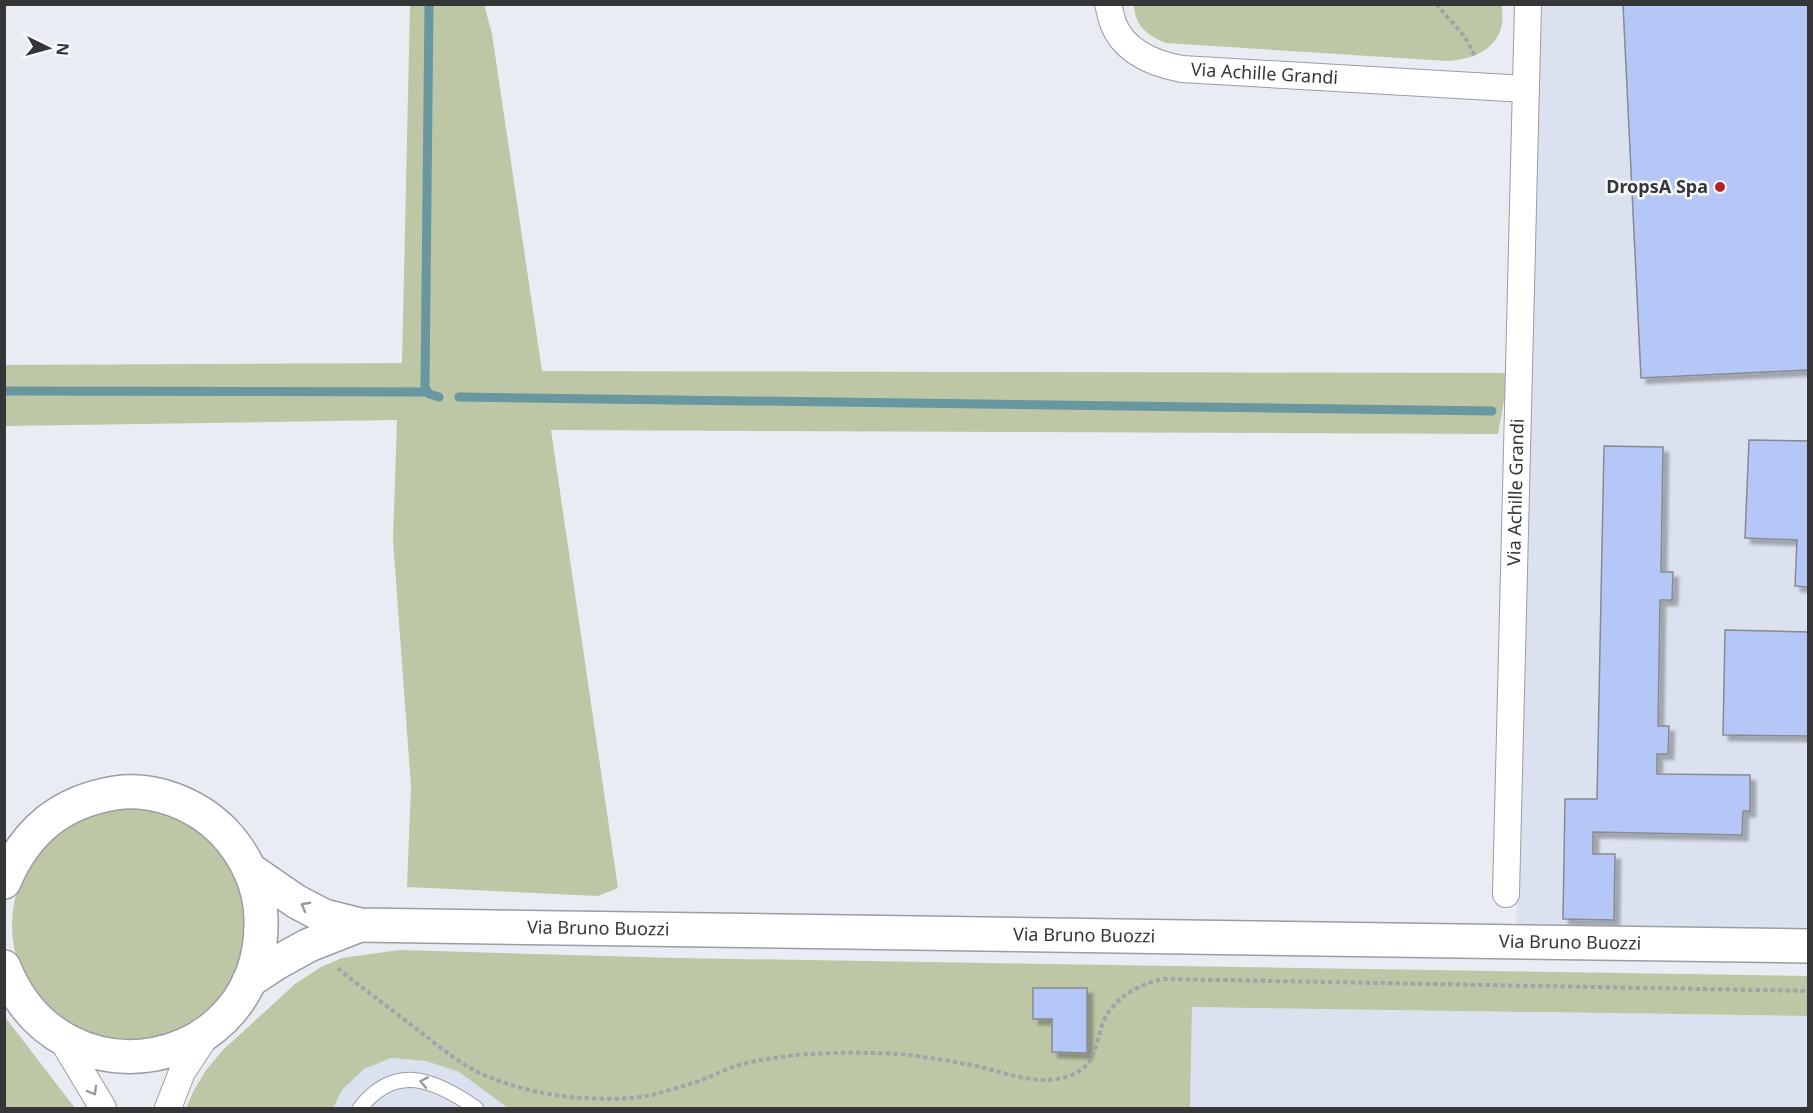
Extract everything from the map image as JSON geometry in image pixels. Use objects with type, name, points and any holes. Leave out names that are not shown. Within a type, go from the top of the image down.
[{"type":"main road","points":[[5,881],[20,851],[37,830],[51,818],[78,802],[122,792],[140,792],[168,797],[201,813],[217,824],[232,841],[249,869],[258,892],[262,930],[260,946],[249,981],[225,1017],[209,1031],[187,1044],[156,1055],[112,1056],[94,1052],[61,1038],[32,1014],[7,976]]},
{"type":"main road","name":"Via Bruno Buozzi","points":[[249,869],[297,902],[324,916],[360,925],[1809,946]]},
{"type":"main road","name":"Via Bruno Buozzi","points":[[249,981],[278,962],[316,942],[360,925]]},
{"type":"street","name":"Via Achille Grandi","points":[[1108,4],[1113,25],[1124,41],[1143,57],[1162,65],[1182,69],[1526,89]]},
{"type":"street","name":"Via Achille Grandi","points":[[1506,894],[1528,4]]},
{"type":"street","points":[[168,1108],[182,1072],[209,1031]]},
{"type":"street","points":[[61,1038],[103,1108]]},
{"type":"lane","points":[[360,1108],[377,1090],[396,1081],[416,1080],[437,1085],[472,1107]]},
{"type":"path","points":[[1436,4],[1465,37],[1493,87]]},
{"type":"path","points":[[316,942],[342,972],[456,1059],[484,1075],[522,1088],[564,1097],[606,1099],[653,1095],[703,1080],[737,1065],[777,1058],[833,1053],[875,1053],[919,1057],[1039,1080],[1060,1078],[1069,1076],[1084,1067],[1091,1059],[1097,1048],[1106,1018],[1120,1001],[1144,983],[1164,978],[1809,991]]},
{"type":"shaded area","points":[[1534,5],[1808,5],[1808,930],[1516,935]]},
{"type":"shaded area","points":[[1192,1007],[1808,1016],[1808,1108],[1190,1108]]},
{"type":"shaded area","points":[[391,1058],[426,1061],[459,1072],[508,1108],[333,1108],[342,1090],[364,1069]]},
{"type":"green space","points":[[484,4],[492,34],[542,371],[1509,373],[1498,434],[551,430],[618,888],[598,896],[407,887],[411,786],[393,540],[397,420],[5,426],[4,365],[402,363],[410,5]]},
{"type":"green space","points":[[1134,5],[1502,5],[1502,24],[1495,41],[1481,52],[1465,59],[1447,61],[1166,43],[1144,29],[1137,19]]},
{"type":"green space","points":[[130,807],[153,809],[186,821],[205,834],[221,850],[234,869],[243,891],[248,925],[246,948],[234,981],[221,1000],[205,1016],[186,1029],[164,1038],[130,1043],[107,1041],[74,1029],[55,1016],[39,1000],[26,981],[17,959],[12,925],[14,902],[26,869],[39,850],[55,834],[74,821],[96,812]]},
{"type":"green space","points":[[399,950],[677,958],[1808,976],[1808,1016],[1192,1007],[1190,1108],[508,1108],[459,1072],[426,1061],[391,1058],[364,1069],[342,1090],[333,1108],[186,1108],[206,1070],[223,1050],[295,984],[321,967],[342,958]]},
{"type":"green space","points":[[5,1017],[75,1108],[5,1108]]},
{"type":"building","name":"DropsA Spa","points":[[1623,4],[1808,4],[1808,370],[1641,378]]},
{"type":"building","points":[[1749,440],[1808,441],[1808,587],[1795,586],[1797,540],[1745,538]]},
{"type":"building","points":[[1604,446],[1663,447],[1661,572],[1673,572],[1672,600],[1660,600],[1658,726],[1669,726],[1668,754],[1657,754],[1657,774],[1750,775],[1750,811],[1743,811],[1742,835],[1593,832],[1593,854],[1615,854],[1614,920],[1563,919],[1565,799],[1597,799]]},
{"type":"building","points":[[1725,630],[1808,632],[1808,736],[1723,735]]},
{"type":"building","points":[[1033,988],[1087,988],[1087,1053],[1052,1052],[1052,1019],[1033,1019]]},
{"type":"waterway","points":[[429,4],[425,387],[429,394],[439,397]]},
{"type":"waterway","points":[[4,391],[427,392]]},
{"type":"waterway","points":[[459,397],[1492,411]]},
{"type":"place","name":"DropsA Spa","points":[[1720,187]]}]
